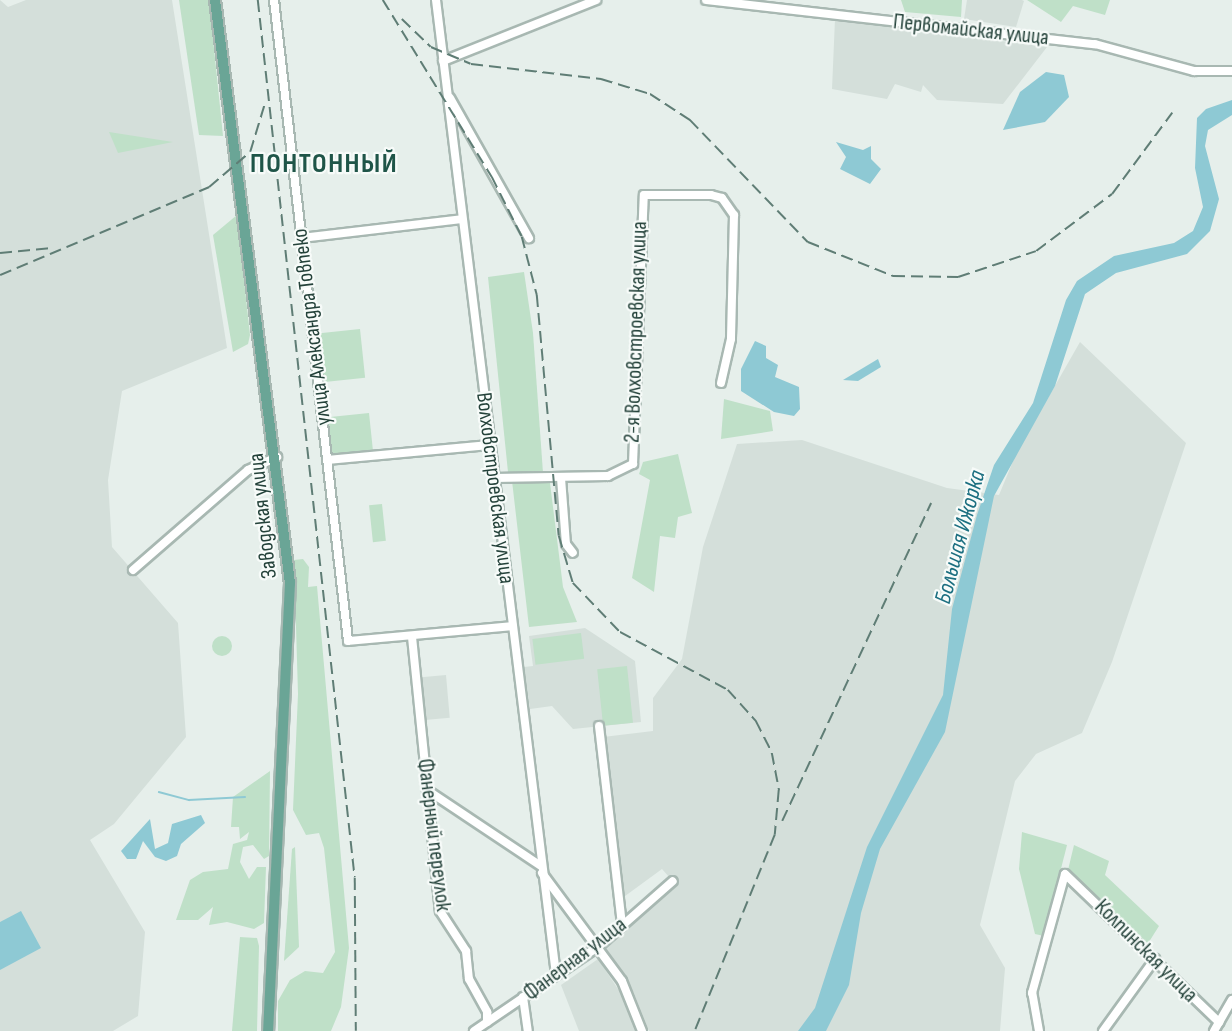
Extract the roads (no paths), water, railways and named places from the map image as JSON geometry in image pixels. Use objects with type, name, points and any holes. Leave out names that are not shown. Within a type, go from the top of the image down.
[{"type":"main road","name":"Заводская улица","points":[[215,0],[289,559],[290,641],[268,1031]]},
{"type":"street","name":"улица Александра Товпеко","points":[[274,0],[348,641],[412,637]]},
{"type":"street","name":"Волховстроевская улица","points":[[436,0],[556,975]]},
{"type":"street","points":[[443,61],[596,0]]},
{"type":"street","name":"Первомайская улица","points":[[706,0],[1095,44],[1194,71],[1232,71]]},
{"type":"street","points":[[447,93],[530,238]]},
{"type":"street","name":"2-я Волховстроевская улица","points":[[561,478],[608,476],[633,464],[640,200],[652,192],[711,195],[722,198],[734,215],[731,339],[721,383]]},
{"type":"street","points":[[301,238],[462,219]]},
{"type":"street","points":[[327,460],[489,445]]},
{"type":"street","points":[[133,570],[248,470],[277,457]]},
{"type":"street","points":[[494,478],[561,478],[566,544],[573,553]]},
{"type":"street","points":[[412,637],[512,626]]},
{"type":"street","name":"Фанерный переулок","points":[[412,637],[440,911],[466,951],[470,979],[488,1012],[487,1022]]},
{"type":"street","points":[[599,726],[622,925]]},
{"type":"street","points":[[427,790],[542,869],[599,946],[626,990],[642,1031]]},
{"type":"street","name":"Колпинская улица","points":[[1039,1031],[1032,993],[1065,874],[1219,1022]]},
{"type":"street","name":"Фанерная улица","points":[[474,1031],[599,946],[673,881]]},
{"type":"street","points":[[1103,1031],[1155,959]]},
{"type":"street","points":[[524,998],[528,1031]]},
{"type":"street","points":[[1214,1031],[1232,1000]]},
{"type":"water","points":[[1046,72],[1064,75],[1069,97],[1045,122],[1003,130],[1020,92]]},
{"type":"water","points":[[1232,100],[1232,115],[1208,130],[1205,146],[1219,199],[1210,231],[1187,254],[1116,273],[1085,294],[1055,386],[994,496],[945,732],[880,849],[861,913],[849,985],[826,1031],[798,1031],[815,1008],[867,847],[943,695],[952,609],[977,515],[994,465],[1033,403],[1066,300],[1077,281],[1114,256],[1174,243],[1193,231],[1203,207],[1195,168],[1197,118],[1206,109]]},
{"type":"water","points":[[836,142],[863,150],[871,146],[871,159],[881,169],[870,184],[840,169],[846,157]]},
{"type":"water","points":[[755,341],[766,346],[766,358],[778,365],[775,377],[799,387],[800,409],[794,416],[774,412],[741,391],[741,369]]},
{"type":"water","points":[[878,359],[881,367],[858,381],[843,380]]},
{"type":"water","points":[[201,815],[205,823],[181,844],[177,856],[166,861],[155,857],[143,841],[136,859],[127,859],[121,851],[150,819],[155,849],[168,843],[172,824]]},
{"type":"water","points":[[21,911],[41,948],[0,970],[0,922]]},
{"type":"waterway","points":[[159,792],[189,800],[245,797]]},
{"type":"railway","points":[[258,0],[355,878],[356,1031]]},
{"type":"railway","points":[[383,0],[492,177],[522,237],[537,295],[559,536],[573,583],[620,632],[728,690],[756,721],[772,753],[779,790],[775,835],[695,1031]]},
{"type":"railway","points":[[402,19],[431,47],[471,64],[601,79],[650,94],[690,120],[808,242],[893,276],[958,277],[1036,251],[1112,194],[1172,113]]},
{"type":"railway","points":[[0,275],[209,187],[250,152],[264,106]]},
{"type":"railway","points":[[0,253],[52,248]]},
{"type":"railway","points":[[782,821],[931,503]]},
{"type":"district","name":"ПОНТОННЫЙ","points":[[324,164]]},
{"type":"water label","name":"Большая Ижорка","points":[[960,537]]}]
